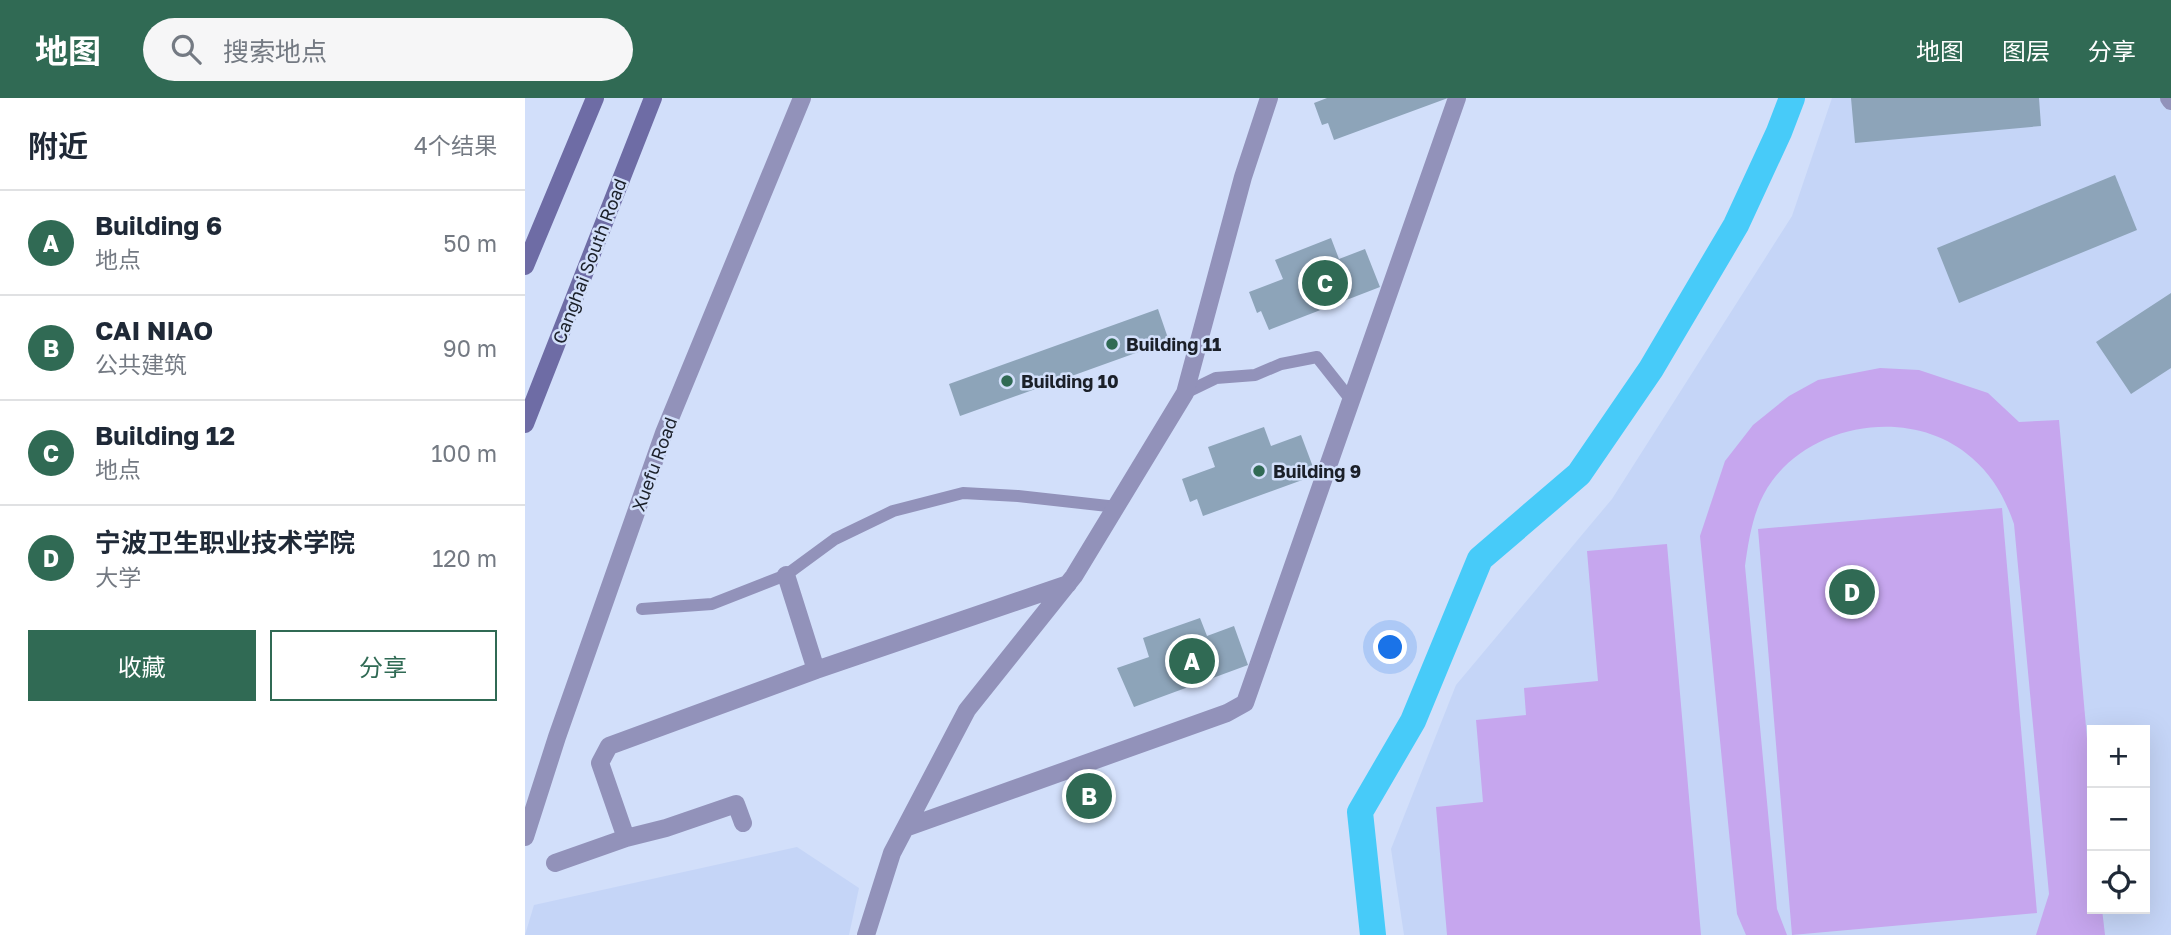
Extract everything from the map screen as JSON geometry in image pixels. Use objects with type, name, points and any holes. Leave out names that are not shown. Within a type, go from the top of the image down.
[{"type":"main road","points":[[525,266],[595,98]]},
{"type":"main road","name":"Canghai South Road","points":[[525,424],[653,98]]},
{"type":"street","name":"Xuefu Road","points":[[525,837],[557,737],[664,433],[803,98]]},
{"type":"street","points":[[866,935],[892,853],[967,710],[1068,584],[1185,393],[1243,177],[1269,98]]},
{"type":"street","points":[[905,828],[1227,713],[1245,703],[1457,98]]},
{"type":"street","points":[[786,575],[816,670]]},
{"type":"street","points":[[626,838],[600,763],[609,747],[816,670],[1068,584]]},
{"type":"street","points":[[555,863],[736,804],[743,823]]},
{"type":"lane","points":[[1185,393],[1216,378],[1255,375],[1281,364],[1317,357],[1351,400]]},
{"type":"lane","points":[[642,609],[712,604],[786,575],[835,539],[893,511],[963,493],[1018,496],[1117,508]]},
{"type":"shaded area","points":[[1832,98],[2171,98],[2171,935],[1404,935],[1391,849],[1456,685],[1612,499],[1792,216]]},
{"type":"shaded area","points":[[1880,368],[1919,370],[1988,393],[2019,422],[2059,420],[2087,738],[2087,914],[2103,914],[2105,935],[2036,935],[2049,894],[2014,524],[2010,514],[1992,480],[1972,458],[1949,442],[1923,432],[1895,427],[1867,428],[1840,434],[1814,445],[1791,461],[1772,481],[1757,511],[1745,566],[1777,909],[1787,935],[1746,935],[1737,914],[1700,536],[1725,461],[1753,425],[1789,396],[1818,380]]},
{"type":"shaded area","points":[[2002,508],[2037,913],[1792,935],[1758,529]]},
{"type":"shaded area","points":[[1667,544],[1701,935],[1447,935],[1436,807],[1483,802],[1476,720],[1526,715],[1524,688],[1598,681],[1587,551]]},
{"type":"shaded area","points":[[797,847],[859,888],[849,935],[525,935],[534,905]]},
{"type":"building","points":[[1327,98],[1448,98],[1334,140],[1328,123],[1322,125],[1314,103]]},
{"type":"building","points":[[1851,98],[2039,98],[2041,126],[1855,143]]},
{"type":"building","points":[[2115,175],[2137,230],[1959,303],[1937,248]]},
{"type":"building","points":[[1331,238],[1339,259],[1365,249],[1380,287],[1269,330],[1261,311],[1257,313],[1249,292],[1283,279],[1275,260]]},
{"type":"building","points":[[2171,293],[2171,368],[2131,394],[2096,342]]},
{"type":"building","points":[[1158,309],[1169,341],[960,416],[949,384]]},
{"type":"building","name":"Building 9","points":[[1264,427],[1271,446],[1301,435],[1316,475],[1203,516],[1197,499],[1190,502],[1182,479],[1215,467],[1208,447]]},
{"type":"building","points":[[1200,618],[1207,636],[1234,626],[1248,665],[1134,707],[1117,668],[1149,657],[1143,638]]},
{"type":"waterway","points":[[1373,935],[1360,812],[1413,721],[1480,559],[1579,474],[1651,369],[1736,225],[1792,98]]},
{"type":"place","name":"Building 12","points":[[1325,283]]},
{"type":"place","name":"Building 11","points":[[1112,344]]},
{"type":"place","name":"Building 10","points":[[1007,381]]},
{"type":"place","name":"Building 9","points":[[1259,471]]},
{"type":"place","name":"宁波卫生职业技术学院","points":[[1852,592]]},
{"type":"place","name":"Building 6","points":[[1192,661]]},
{"type":"place","name":"CAI NIAO","points":[[1089,796]]}]
